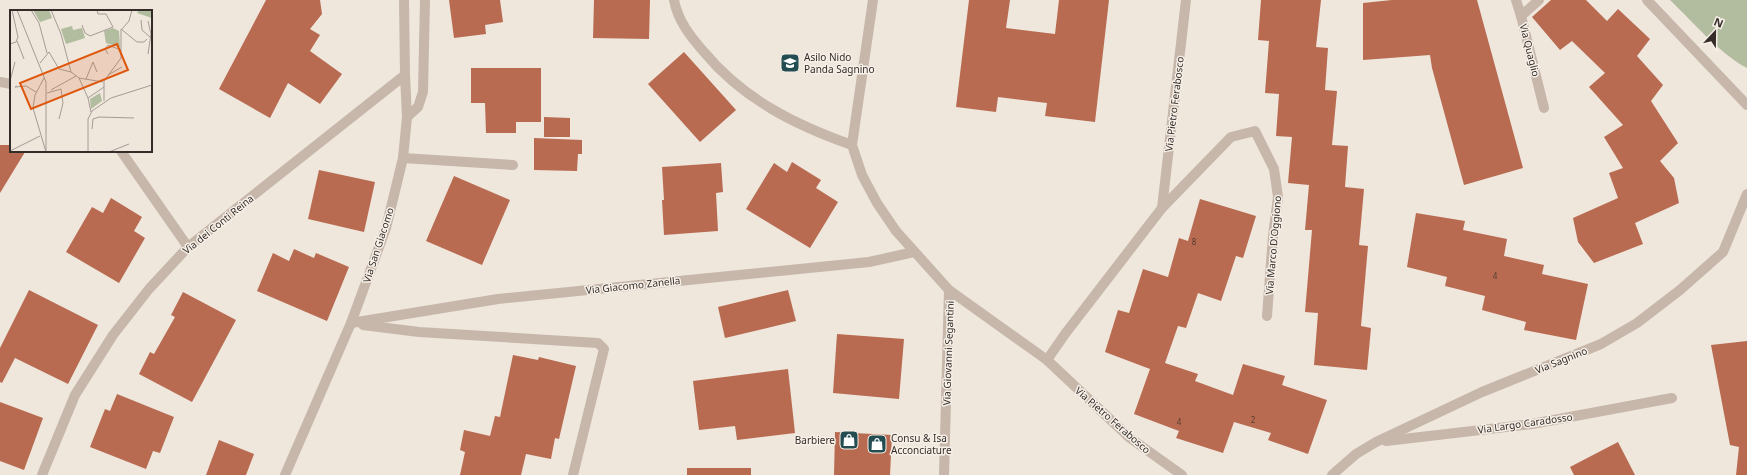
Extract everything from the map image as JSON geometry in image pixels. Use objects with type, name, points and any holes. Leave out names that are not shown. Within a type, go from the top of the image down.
[{"type":"street","name":"Via San Giacomo","points":[[285,475],[351,323],[386,228],[403,158],[407,117],[404,0]]},
{"type":"street","points":[[407,117],[418,107],[423,92],[425,0]]},
{"type":"street","points":[[674,0],[676,10],[684,28],[714,64],[738,87],[761,104],[791,120],[820,134],[852,144]]},
{"type":"street","name":"Via Giovanni Segantini","points":[[873,0],[852,144],[862,175],[896,231],[949,290],[944,475]]},
{"type":"street","name":"Via Pietro Ferabosco","points":[[1162,208],[1186,0]]},
{"type":"street","points":[[1516,0],[1521,16]]},
{"type":"street","name":"Via Quaglio","points":[[1539,0],[1521,16],[1544,108]]},
{"type":"street","points":[[1646,0],[1747,105]]},
{"type":"street","name":"Via dei Conti Reina","points":[[42,475],[75,395],[113,335],[149,289],[188,247],[405,75]]},
{"type":"street","points":[[0,82],[10,84]]},
{"type":"street","name":"Via Marco D'Oggiono","points":[[1162,208],[1231,137],[1255,131],[1274,169],[1278,197],[1273,236],[1267,316]]},
{"type":"street","points":[[122,152],[188,247]]},
{"type":"street","points":[[403,158],[513,165]]},
{"type":"street","name":"Via Sagnino","points":[[1332,475],[1356,454],[1376,442],[1482,392],[1601,344],[1637,323],[1680,290],[1723,252],[1747,194]]},
{"type":"street","points":[[1047,360],[1064,334],[1162,208]]},
{"type":"street","name":"Via Giacomo Zanella","points":[[351,323],[498,299],[869,262],[914,252]]},
{"type":"street","name":"Via Pietro Ferabosco","points":[[949,290],[1047,360],[1130,438],[1182,475]]},
{"type":"street","points":[[351,323],[419,332],[598,343],[602,345],[604,349],[573,475]]},
{"type":"street","name":"Via Largo Caradosso","points":[[1376,442],[1532,424],[1672,398]]},
{"type":"green space","points":[[1670,0],[1747,0],[1747,68],[1717,46]]},
{"type":"building","points":[[266,0],[320,0],[322,14],[310,29],[320,35],[310,51],[342,74],[320,104],[288,83],[270,118],[219,89]]},
{"type":"building","points":[[449,0],[500,0],[503,22],[485,25],[486,34],[454,38]]},
{"type":"building","points":[[594,0],[650,0],[649,39],[593,38]]},
{"type":"building","points":[[969,0],[1010,0],[1006,28],[1055,34],[1059,0],[1109,0],[1095,122],[1045,116],[1047,103],[998,97],[996,112],[956,107]]},
{"type":"building","points":[[1261,0],[1321,0],[1316,47],[1328,48],[1325,90],[1337,91],[1332,145],[1348,146],[1345,187],[1364,189],[1359,245],[1368,246],[1361,326],[1371,328],[1367,370],[1314,365],[1318,313],[1305,312],[1312,230],[1305,230],[1309,185],[1288,183],[1292,137],[1276,136],[1279,94],[1265,93],[1269,41],[1258,40]]},
{"type":"building","points":[[1392,0],[1477,0],[1523,168],[1464,185],[1432,68],[1430,55],[1363,60],[1363,3]]},
{"type":"building","points":[[1551,0],[1586,0],[1607,21],[1618,9],[1650,39],[1637,56],[1663,85],[1651,101],[1678,143],[1660,161],[1674,178],[1679,203],[1635,223],[1643,244],[1594,263],[1578,242],[1573,218],[1618,198],[1609,173],[1623,168],[1604,137],[1623,125],[1589,87],[1605,73],[1572,41],[1560,50],[1532,17]]},
{"type":"building","points":[[684,52],[736,110],[700,142],[648,84]]},
{"type":"building","points":[[471,68],[541,68],[541,122],[516,122],[516,133],[486,133],[485,103],[471,103]]},
{"type":"building","points":[[544,117],[570,118],[570,137],[544,137]]},
{"type":"building","points":[[534,138],[582,140],[582,154],[578,154],[577,171],[534,170]]},
{"type":"building","points":[[0,145],[10,145],[10,152],[25,152],[0,193]]},
{"type":"building","points":[[792,162],[821,180],[816,188],[838,202],[810,248],[746,209],[774,163],[787,172]]},
{"type":"building","points":[[721,163],[723,192],[716,193],[718,231],[664,235],[662,167]]},
{"type":"building","points":[[319,170],[375,182],[364,232],[308,219]]},
{"type":"building","points":[[454,176],[510,200],[482,265],[426,241]]},
{"type":"building","points":[[111,198],[142,217],[134,231],[145,238],[119,283],[66,252],[92,207],[103,213]]},
{"type":"building","points":[[1200,199],[1256,216],[1243,258],[1236,256],[1221,301],[1198,293],[1186,328],[1178,326],[1165,363],[1198,374],[1195,381],[1233,395],[1243,364],[1285,376],[1282,385],[1327,400],[1308,454],[1268,440],[1271,433],[1234,422],[1223,453],[1176,438],[1179,431],[1134,414],[1150,369],[1105,352],[1118,310],[1129,313],[1143,269],[1168,277],[1179,238],[1188,241]]},
{"type":"building","points":[[1416,213],[1465,221],[1463,230],[1507,239],[1504,256],[1544,265],[1542,274],[1588,284],[1576,340],[1524,330],[1526,322],[1482,310],[1485,296],[1445,286],[1447,277],[1407,267]]},
{"type":"building","points":[[294,249],[314,258],[316,253],[349,267],[327,321],[257,291],[273,253],[289,261]]},
{"type":"building","points":[[29,290],[98,325],[68,384],[15,358],[2,383],[0,382],[0,348]]},
{"type":"building","points":[[788,290],[796,321],[725,338],[718,307]]},
{"type":"building","points":[[183,292],[236,320],[192,402],[139,374],[150,352],[154,354],[175,317],[171,315]]},
{"type":"building","points":[[837,334],[904,339],[899,399],[833,393]]},
{"type":"building","points":[[1747,341],[1747,475],[1736,475],[1739,447],[1730,445],[1711,345]]},
{"type":"building","points":[[513,355],[538,360],[539,357],[576,366],[559,439],[555,438],[551,459],[526,454],[521,475],[460,475],[465,452],[460,450],[464,430],[490,436],[495,416],[500,417]]},
{"type":"building","points":[[788,369],[795,433],[737,440],[735,426],[699,430],[693,381]]},
{"type":"building","points":[[117,394],[174,417],[160,453],[153,451],[146,469],[90,447],[105,409],[110,411]]},
{"type":"building","points":[[0,402],[43,418],[24,470],[0,461]]},
{"type":"building","points":[[835,432],[892,435],[890,475],[834,475]]},
{"type":"building","points":[[219,440],[254,454],[246,475],[206,475]]},
{"type":"building","points":[[1618,442],[1635,475],[1574,475],[1570,467]]},
{"type":"building","points":[[687,468],[751,468],[751,475],[687,475]]},
{"type":"place","name":"Asilo Nido Panda Sagnino","points":[[790,63]]},
{"type":"place","name":"Barbiere","points":[[849,440]]},
{"type":"place","name":"Consu & Isa Acconciature","points":[[877,444]]}]
